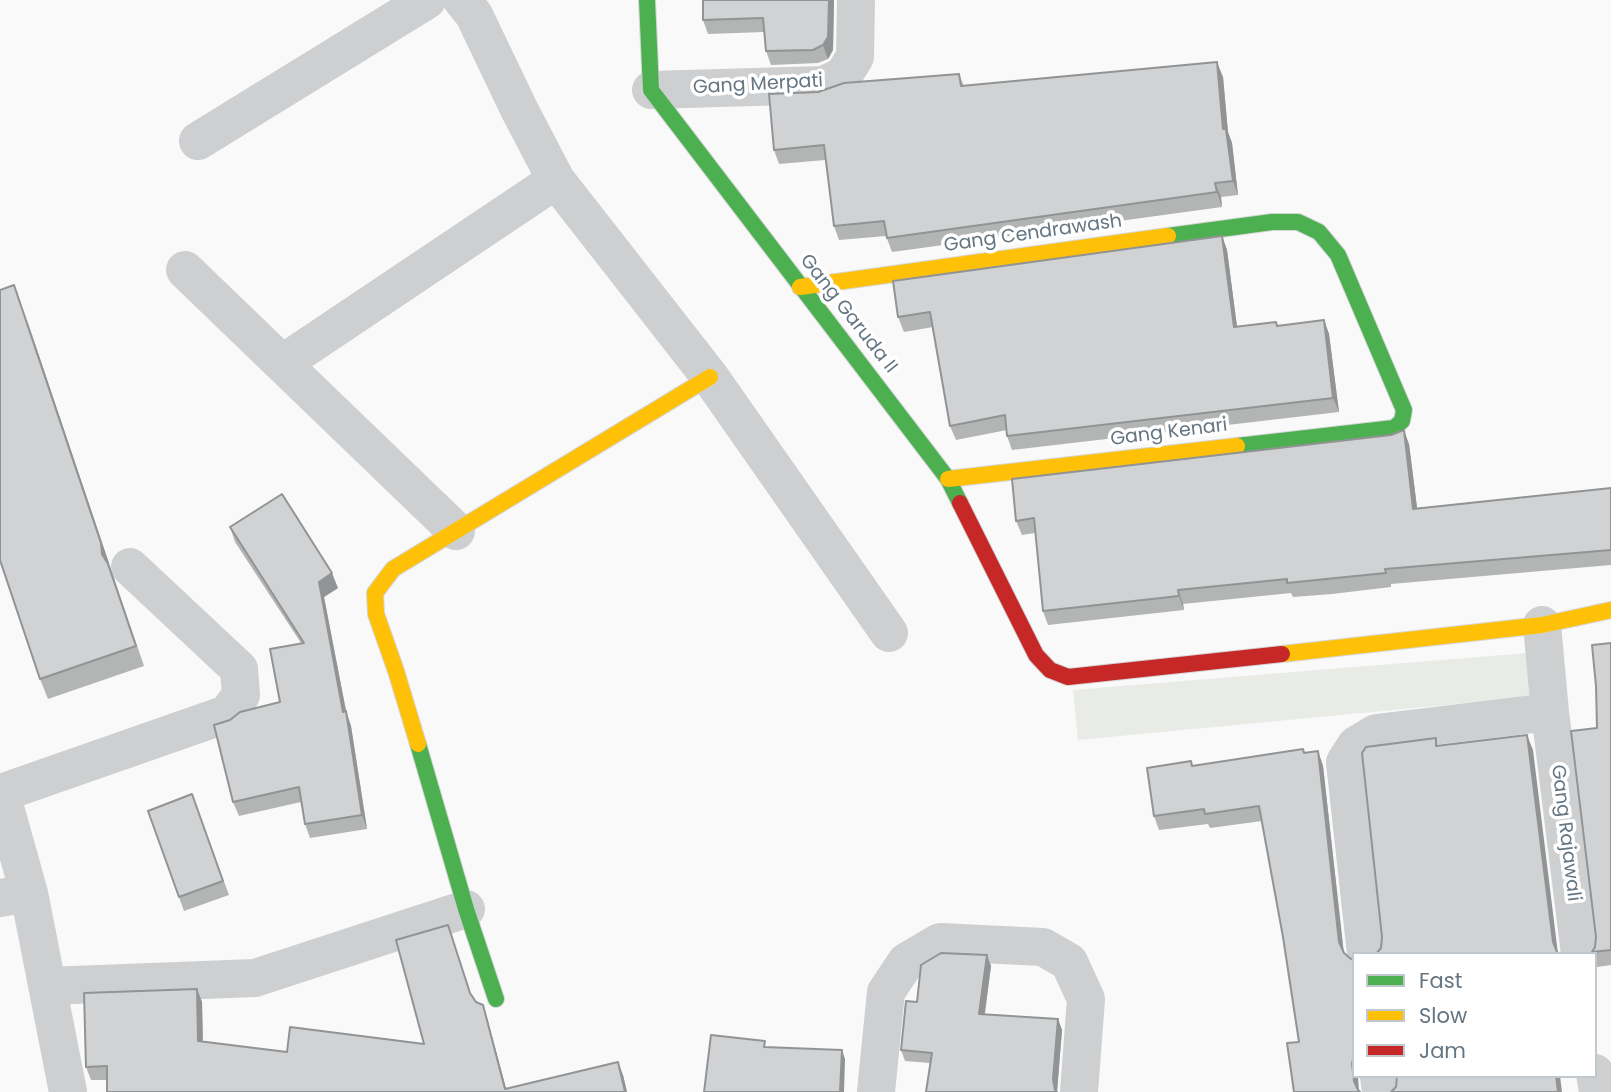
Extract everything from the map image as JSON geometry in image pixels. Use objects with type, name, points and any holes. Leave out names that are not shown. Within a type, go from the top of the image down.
[{"type":"street","points":[[198,141],[427,0]]},
{"type":"street","points":[[462,0],[474,15],[556,180],[710,377],[889,634]]},
{"type":"street","points":[[647,0],[651,90]]},
{"type":"street","name":"Gang Merpati","points":[[651,90],[823,85],[843,76],[855,57],[856,0]]},
{"type":"street","name":"Gang Garuda II","points":[[651,90],[948,479],[1036,655],[1050,670],[1068,677],[1542,625]]},
{"type":"street","points":[[283,363],[556,180]]},
{"type":"street","name":"Gang Cendrawash","points":[[800,287],[1272,222],[1298,222],[1319,232],[1338,255],[1404,410],[1402,421],[1394,428]]},
{"type":"street","points":[[185,270],[456,531]]},
{"type":"street","points":[[496,999],[466,909],[396,671],[376,614],[375,593],[393,569],[710,377]]},
{"type":"street","name":"Gang Kenari","points":[[948,479],[1394,428]]},
{"type":"street","points":[[68,1092],[47,986],[14,895],[1,791],[228,714],[241,695],[239,669],[130,567]]},
{"type":"street","points":[[1542,625],[1611,610]]},
{"type":"street","name":"Gang Rajawali","points":[[1542,625],[1580,952]]},
{"type":"street","points":[[1366,952],[1345,762],[1356,745],[1376,733],[1550,712]]},
{"type":"street","points":[[47,986],[255,978],[466,909]]},
{"type":"street","points":[[876,1092],[886,992],[906,962],[940,942],[1044,947],[1069,962],[1086,999],[1079,1092]]},
{"type":"shaded area","points":[[1527,653],[1530,697],[1078,740],[1073,690]]},
{"type":"building","points":[[703,0],[829,0],[828,37],[823,45],[813,50],[766,51],[763,18],[703,20]]},
{"type":"building","points":[[1217,62],[1223,129],[1226,129],[1233,181],[1215,183],[1217,192],[887,238],[884,221],[834,226],[824,145],[774,150],[769,94],[818,92],[844,83],[959,74],[961,86]]},
{"type":"building","points":[[1222,236],[1234,327],[1276,322],[1277,326],[1324,320],[1333,398],[1007,436],[1005,415],[950,426],[930,312],[898,317],[893,281]]},
{"type":"building","points":[[14,285],[101,543],[102,554],[108,564],[136,646],[40,679],[0,560],[0,290]]},
{"type":"building","points":[[1404,430],[1413,509],[1611,488],[1611,550],[1385,569],[1386,573],[1287,583],[1287,579],[1178,590],[1179,596],[1043,611],[1034,518],[1016,521],[1012,479],[1391,435]]},
{"type":"building","points":[[282,494],[332,573],[319,582],[343,712],[346,711],[362,815],[305,824],[299,787],[233,802],[214,725],[230,720],[240,712],[280,702],[270,649],[304,643],[230,527]]},
{"type":"building","points":[[1611,643],[1611,950],[1592,952],[1596,937],[1571,731],[1597,728],[1592,645]]},
{"type":"building","points":[[1527,735],[1553,942],[1557,952],[1378,952],[1382,937],[1362,753],[1366,747],[1436,738],[1436,746]]},
{"type":"building","points":[[1303,749],[1304,753],[1318,751],[1339,942],[1344,953],[1352,959],[1352,1078],[1360,1092],[1294,1092],[1287,1043],[1299,1042],[1259,806],[1205,814],[1204,809],[1154,816],[1147,768],[1191,761],[1192,766]]},
{"type":"building","points":[[192,794],[223,881],[179,897],[148,811]]},
{"type":"building","points":[[448,925],[470,993],[476,1002],[483,1005],[505,1089],[618,1062],[625,1092],[107,1092],[107,1066],[86,1067],[84,993],[197,989],[198,1041],[287,1052],[290,1027],[424,1044],[396,940]]},
{"type":"building","points":[[941,953],[987,955],[979,1014],[1058,1019],[1053,1079],[1057,1092],[926,1092],[932,1053],[901,1050],[906,1001],[917,1002],[921,965]]},
{"type":"building","points":[[711,1035],[765,1041],[764,1047],[842,1050],[840,1092],[704,1092]]},
{"type":"building","points":[[1397,1078],[1556,1078],[1558,1092],[1391,1092],[1396,1087]]},
{"type":"traffic: fast","points":[[647,0],[651,90],[948,479],[960,503]]},
{"type":"traffic: fast","points":[[1168,236],[1272,222],[1298,222],[1319,232],[1338,255],[1404,410],[1402,421],[1394,428],[1237,446]]},
{"type":"traffic: fast","points":[[418,744],[466,909],[496,999]]},
{"type":"traffic: slow","points":[[800,287],[1168,236]]},
{"type":"traffic: slow","points":[[418,744],[376,614],[375,593],[393,569],[710,377]]},
{"type":"traffic: slow","points":[[948,479],[1237,446]]},
{"type":"traffic: slow","points":[[1282,654],[1542,625],[1611,610]]},
{"type":"traffic: jam","points":[[960,503],[1036,655],[1050,670],[1068,677],[1282,654]]}]
